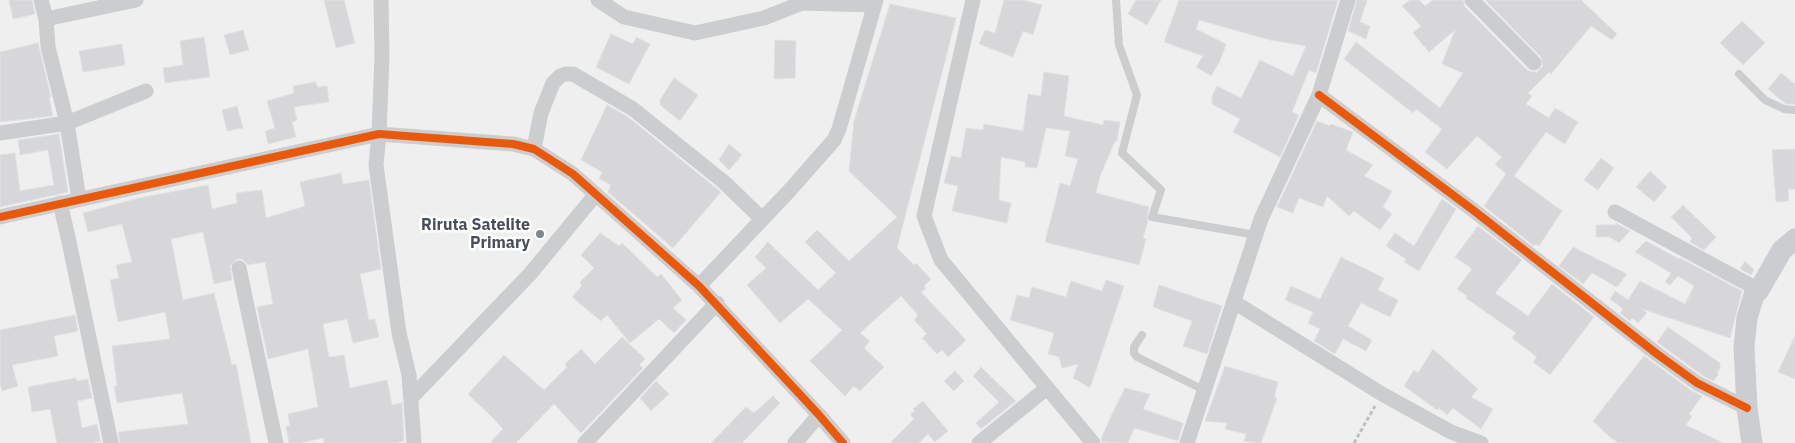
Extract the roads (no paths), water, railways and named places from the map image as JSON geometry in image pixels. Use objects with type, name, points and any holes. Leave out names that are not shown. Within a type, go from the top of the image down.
[{"type":"main road","points":[[1752,443],[1747,408],[1744,347],[1746,318],[1754,295],[1759,290],[1782,250],[1795,239]]},
{"type":"street","points":[[41,0],[46,19],[48,47],[67,123],[79,199]]},
{"type":"street","points":[[46,19],[136,0]]},
{"type":"street","points":[[380,0],[382,55],[376,165],[399,333],[409,375],[414,443]]},
{"type":"street","points":[[598,0],[624,17],[695,33],[764,18],[802,3],[873,2],[840,129],[834,140],[699,286]]},
{"type":"street","points":[[973,0],[924,216],[941,260],[1093,443]]},
{"type":"street","points":[[1187,443],[1261,220],[1319,95],[1348,0]]},
{"type":"street","points":[[1472,0],[1534,63]]},
{"type":"street","points":[[534,149],[541,113],[554,83],[560,76],[573,74],[633,109],[725,184],[762,219]]},
{"type":"street","points":[[0,133],[67,123],[146,91]]},
{"type":"street","points":[[1319,95],[1473,210],[1658,354],[1698,383],[1747,408]]},
{"type":"street","points":[[0,217],[379,134],[513,144],[534,149],[573,174],[717,303],[842,443]]},
{"type":"street","points":[[411,398],[530,274],[596,194]]},
{"type":"street","points":[[60,204],[111,443]]},
{"type":"street","points":[[1615,212],[1759,290]]},
{"type":"street","points":[[239,268],[276,443]]},
{"type":"street","points":[[1234,302],[1382,394],[1451,432],[1481,443]]},
{"type":"street","points":[[585,443],[717,303]]},
{"type":"street","points":[[979,443],[1047,388]]},
{"type":"street","points":[[794,443],[819,415]]},
{"type":"lane","points":[[1116,0],[1119,45],[1137,95],[1122,153],[1161,190],[1152,217],[1256,235]]},
{"type":"lane","points":[[1739,74],[1765,100],[1784,109],[1795,110]]},
{"type":"lane","points":[[1142,335],[1134,347],[1134,353],[1137,357],[1204,390]]},
{"type":"place","name":"Riruta Satelite Primary","points":[[540,234]]}]
